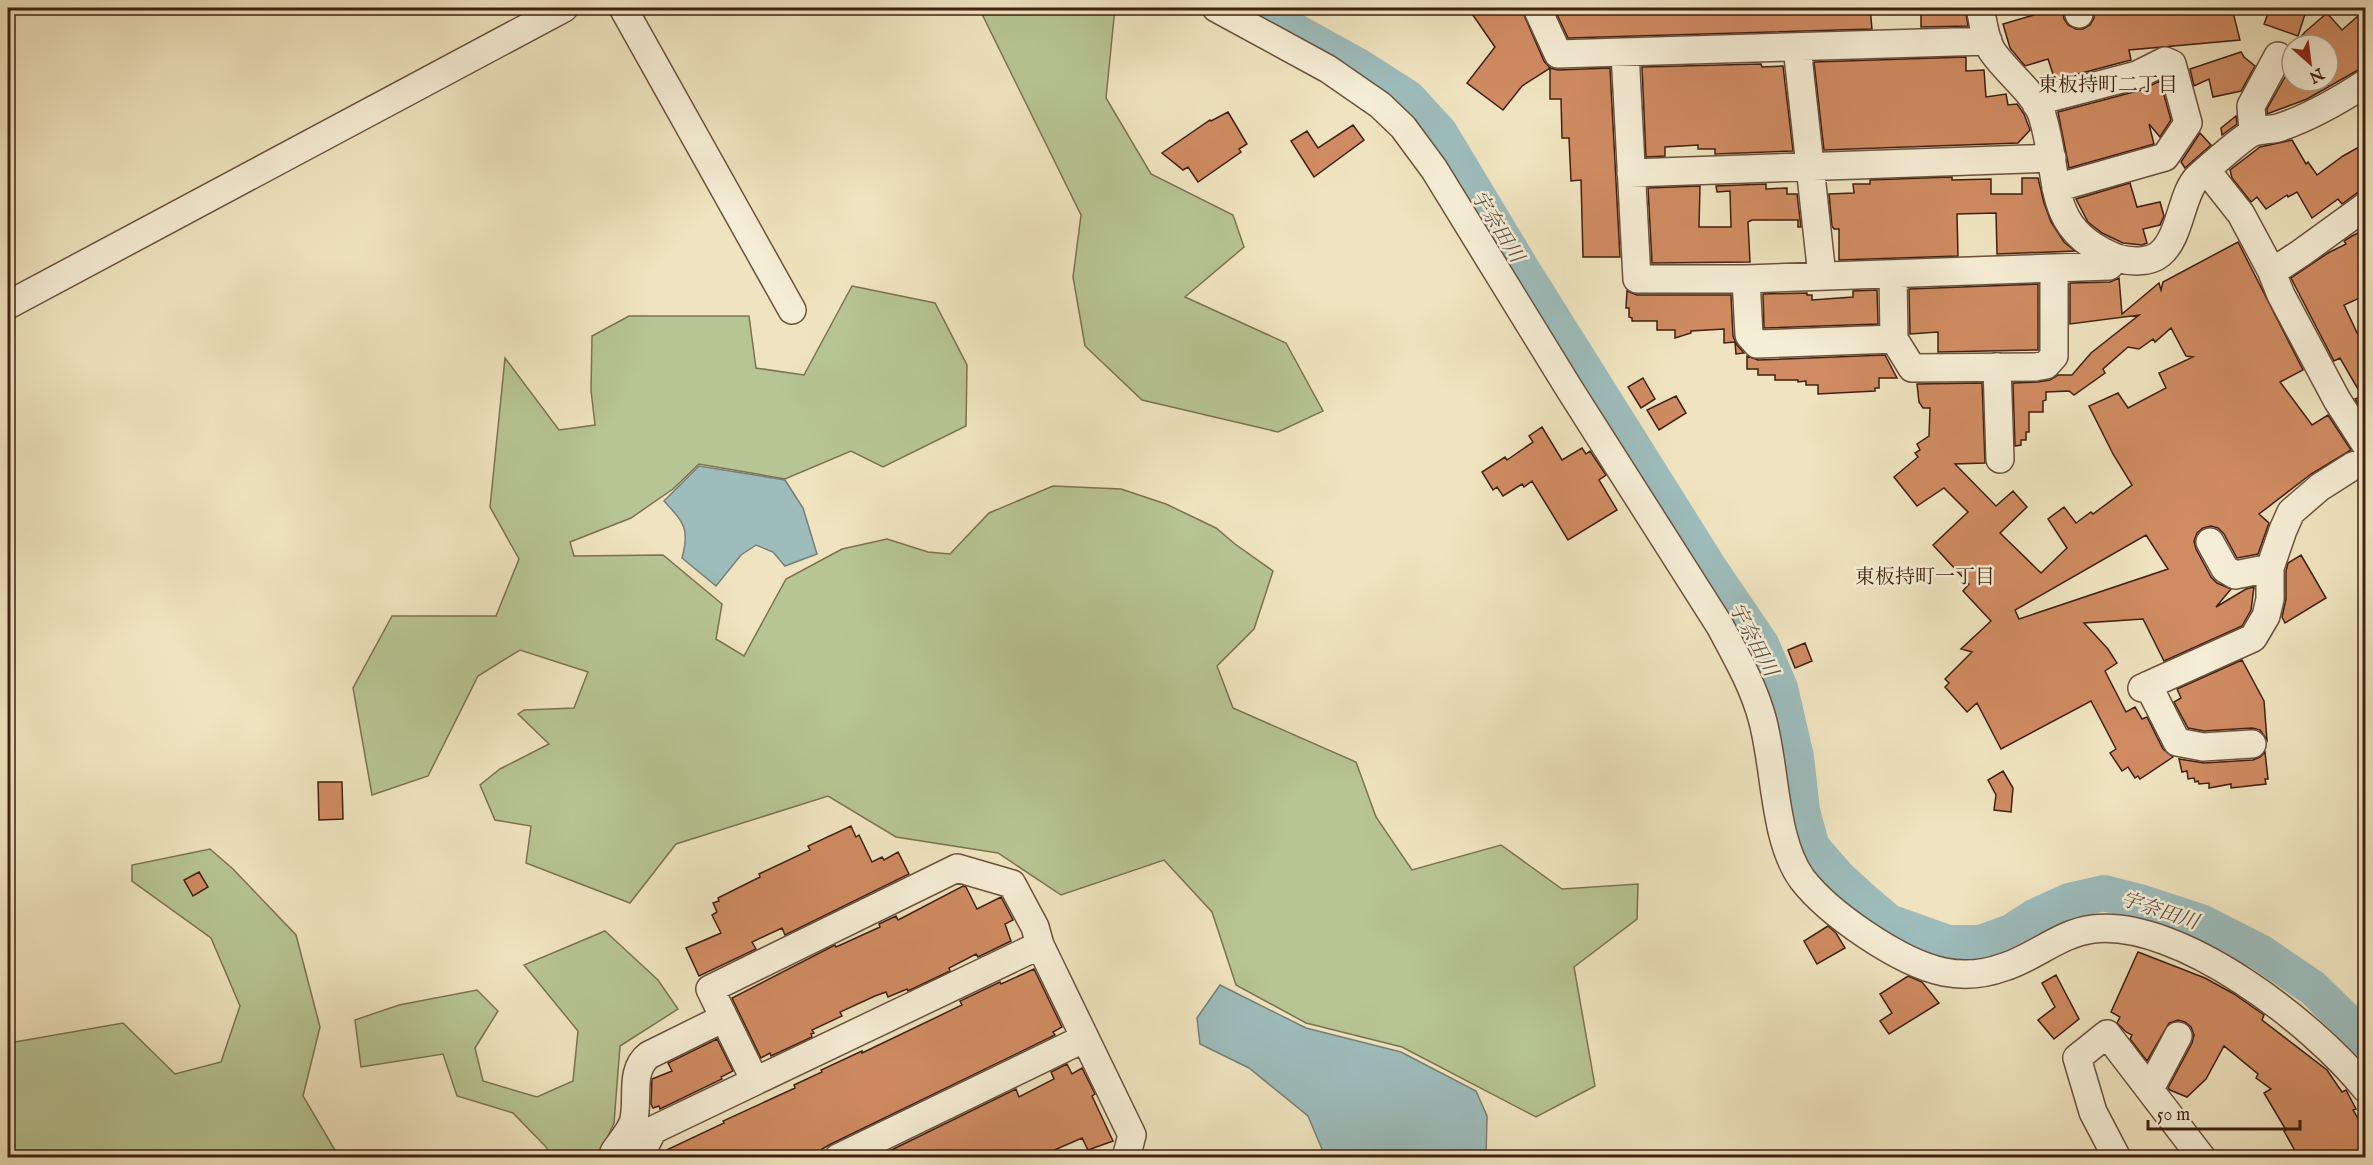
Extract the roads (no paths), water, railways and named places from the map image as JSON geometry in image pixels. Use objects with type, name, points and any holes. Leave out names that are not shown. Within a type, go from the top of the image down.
[{"type":"street","points":[[8,305],[564,8]]},
{"type":"street","points":[[623,8],[792,310]]},
{"type":"street","points":[[1216,8],[1328,69],[1380,105],[1403,127],[1434,169],[1726,636],[1754,692],[1763,720],[1783,839],[1790,861],[1822,900],[1870,937],[1920,964],[1944,972],[1965,974],[2005,967],[2071,935],[2093,929],[2148,935],[2186,950],[2264,995],[2295,1017],[2326,1045],[2366,1089]]},
{"type":"street","points":[[1538,8],[1558,54],[1988,41]]},
{"type":"street","points":[[1980,8],[1990,48],[2009,74],[2030,95],[2041,113],[2052,158],[2059,203],[2074,231],[2100,251],[2126,261],[2145,261],[2160,254],[2170,240],[2184,211],[2190,187],[2198,177],[2253,132],[2280,128],[2294,122],[2348,95],[2366,83]]},
{"type":"street","points":[[1797,47],[1822,276]]},
{"type":"street","points":[[1625,52],[1637,279],[1746,279],[2109,266],[2117,258]]},
{"type":"street","points":[[2253,132],[2252,106],[2278,56]]},
{"type":"street","points":[[2036,104],[2049,98],[2137,75],[2165,61],[2172,64],[2188,123],[2165,157],[2056,188]]},
{"type":"street","points":[[1631,173],[2052,158]]},
{"type":"street","points":[[2207,171],[2241,214],[2337,400],[2366,445]]},
{"type":"street","points":[[2272,272],[2301,254],[2366,206]]},
{"type":"street","points":[[1893,274],[1894,339],[1912,368],[2035,367],[2046,365],[2054,356],[2054,268]]},
{"type":"street","points":[[1746,279],[1749,335],[1757,344],[1894,339]]},
{"type":"street","points":[[1997,368],[2000,459]]},
{"type":"street","points":[[2252,744],[2203,747],[2177,742],[2145,686],[2253,638],[2266,616],[2270,598],[2270,568],[2291,512],[2320,487],[2353,466],[2366,462]]},
{"type":"street","points":[[2210,542],[2225,569],[2235,575],[2270,568]]},
{"type":"street","points":[[755,1081],[710,989],[957,868],[1012,884],[1035,927],[1040,945],[1132,1136],[1126,1158]]},
{"type":"street","points":[[641,1158],[640,1155],[653,1130],[1040,945]]},
{"type":"street","points":[[615,1158],[614,1152],[632,1124],[638,1069],[642,1060],[724,1018]]},
{"type":"street","points":[[2116,1158],[2092,1112],[2077,1058],[2107,1034],[2202,1158]]},
{"type":"street","points":[[2150,1089],[2178,1036]]},
{"type":"street","points":[[838,1158],[1085,1038]]},
{"type":"water","points":[[699,466],[785,480],[803,508],[817,554],[785,566],[773,552],[756,545],[741,555],[716,586],[682,558],[685,540],[684,526],[664,501]]},
{"type":"water","points":[[1220,985],[1306,1028],[1401,1052],[1476,1091],[1487,1116],[1486,1157],[1323,1157],[1324,1154],[1308,1116],[1249,1068],[1200,1044],[1197,1018]]},
{"type":"waterway","name":"宇奈田川","points":[[1253,8],[1358,66],[1408,98],[1440,133],[1523,271],[1710,569],[1761,644],[1780,688],[1796,757],[1802,811],[1812,847],[1838,877],[1889,922],[1948,943],[1981,943],[2011,932],[2034,917],[2069,901],[2104,893],[2143,903],[2201,922],[2260,952],[2313,988],[2366,1040]]},
{"type":"district","name":"東板持町二丁目","points":[[2108,84]]},
{"type":"district","name":"東板持町一丁目","points":[[1925,576]]}]
